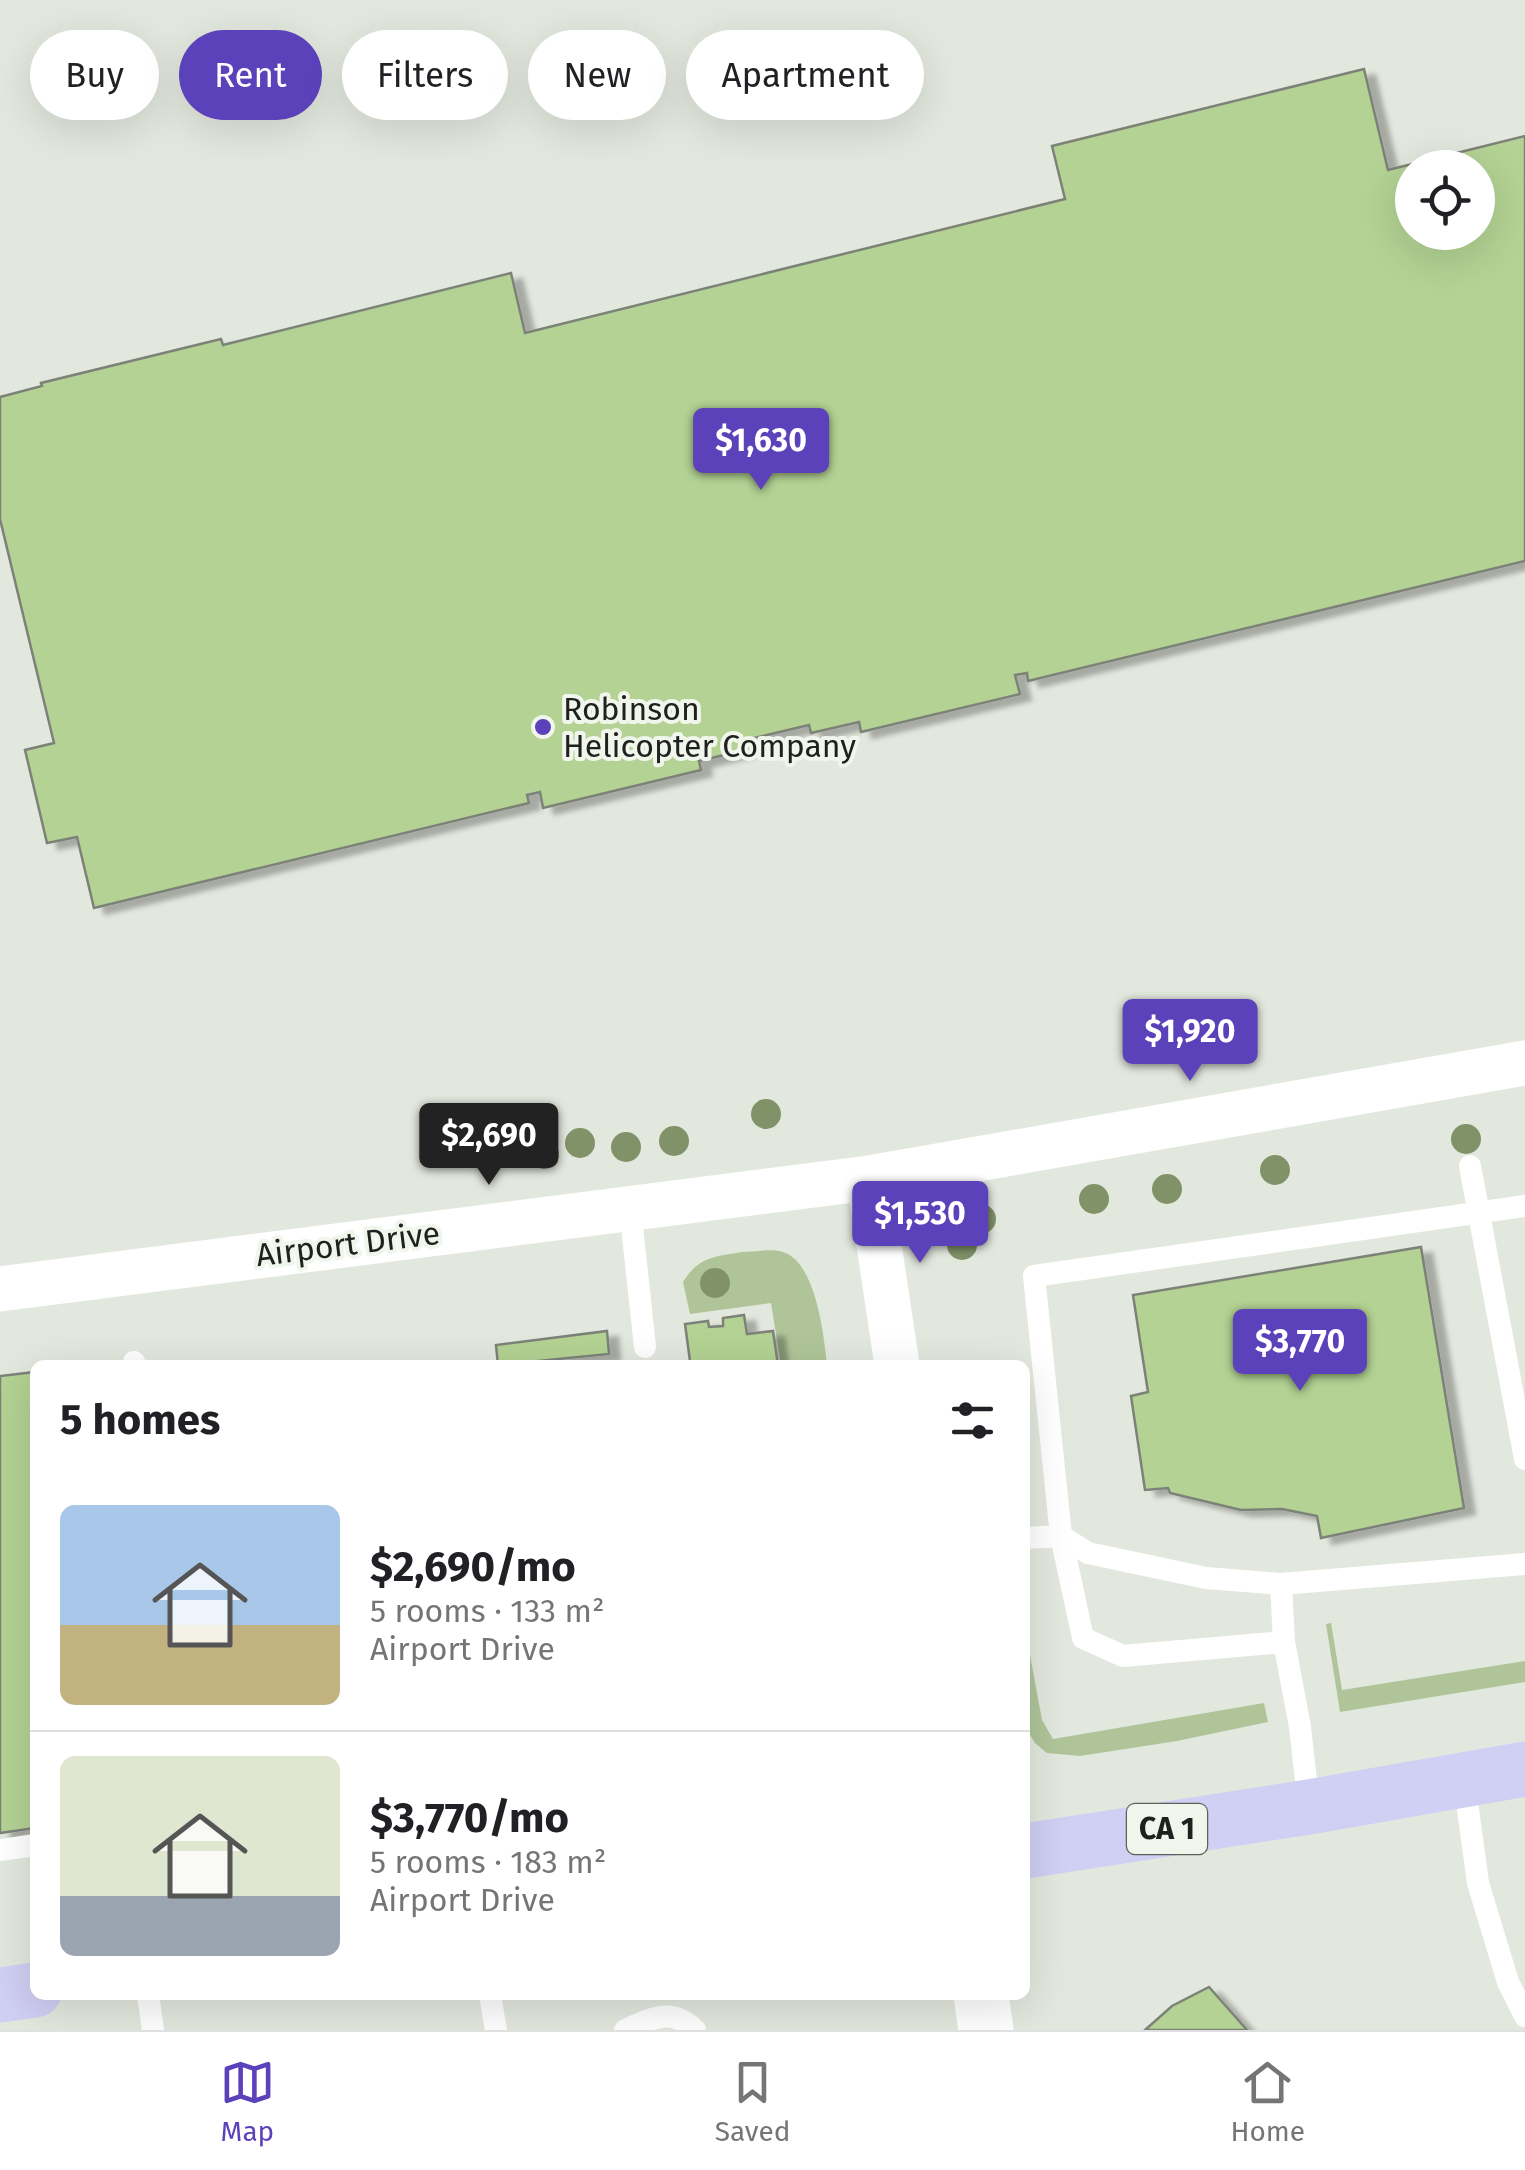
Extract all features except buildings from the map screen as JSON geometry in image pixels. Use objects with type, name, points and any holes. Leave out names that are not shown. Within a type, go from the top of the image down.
[{"type":"highway","name":"CA 1","points":[[1030,1851],[1525,1769]]},
{"type":"highway","points":[[0,1995],[30,1991]]},
{"type":"street","name":"Airport Drive","points":[[0,1289],[868,1178],[1525,1063]]},
{"type":"street","points":[[868,1178],[896,1360]]},
{"type":"street","points":[[982,2000],[986,2030]]},
{"type":"lane","points":[[1470,1166],[1525,1459]]},
{"type":"lane","points":[[1284,1642],[1124,1656],[1083,1638],[1061,1536],[1034,1276],[1525,1206]]},
{"type":"lane","points":[[630,1208],[645,1347]]},
{"type":"lane","points":[[1030,1538],[1061,1536],[1088,1554],[1206,1578],[1281,1584],[1525,1564]]},
{"type":"lane","points":[[1281,1584],[1284,1642],[1300,1727],[1309,1807]]},
{"type":"lane","points":[[1464,1780],[1478,1883],[1520,1987],[1525,2016]]},
{"type":"lane","points":[[0,1850],[30,1846]]},
{"type":"lane","points":[[149,2000],[153,2030]]},
{"type":"lane","points":[[491,2000],[496,2030]]},
{"type":"lane","points":[[625,2030],[658,2015],[677,2016],[695,2030]]},
{"type":"green space","points":[[769,1250],[794,1259],[811,1285],[826,1360],[780,1360],[771,1303],[690,1314],[683,1282],[695,1267],[724,1255]]},
{"type":"green space","points":[[1331,1623],[1342,1690],[1525,1661],[1525,1682],[1340,1712],[1326,1624]]},
{"type":"green space","points":[[1030,1655],[1042,1720],[1053,1739],[1264,1703],[1268,1722],[1080,1756],[1047,1753],[1030,1735]]},
{"type":"place","name":"Robinson Helicopter Company","points":[[543,727]]}]
